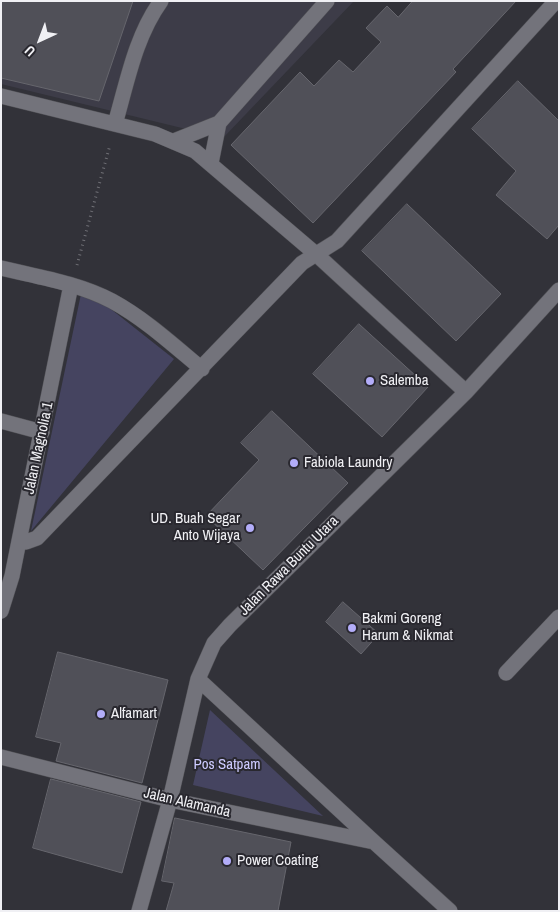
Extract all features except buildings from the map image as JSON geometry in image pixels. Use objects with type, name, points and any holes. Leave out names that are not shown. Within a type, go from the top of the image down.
[{"type":"street","points":[[115,124],[140,40],[153,12],[161,1]]},
{"type":"street","points":[[174,141],[218,124],[327,1]]},
{"type":"street","points":[[19,542],[38,538],[302,264],[337,240],[556,1]]},
{"type":"street","points":[[1,96],[155,134],[195,151],[317,255],[466,392]]},
{"type":"street","points":[[211,163],[218,124]]},
{"type":"street","points":[[1,268],[71,284],[112,301],[156,331],[202,369]]},
{"type":"street","name":"Jalan Magnolia 1","points":[[1,611],[6,575],[19,542],[71,284]]},
{"type":"street","name":"Jalan Rawa Buntu Utara","points":[[139,911],[170,800],[198,679],[214,643],[466,392],[559,290]]},
{"type":"street","points":[[1,422],[42,432]]},
{"type":"street","points":[[506,673],[559,617]]},
{"type":"street","points":[[198,679],[450,911]]},
{"type":"street","name":"Jalan Alamanda","points":[[1,757],[170,800],[374,842]]},
{"type":"path","points":[[71,284],[115,124]]},
{"type":"shaded area","points":[[1,1],[354,1],[223,138],[1,84]]},
{"type":"green space","points":[[81,294],[107,306],[174,359],[31,531]]},
{"type":"green space","name":"Pos Satpam","points":[[210,710],[323,816],[193,785]]},
{"type":"place","name":"Salemba","points":[[370,381]]},
{"type":"place","name":"Fabiola Laundry","points":[[294,463]]},
{"type":"place","name":"UD. Buah Segar Anto Wijaya","points":[[250,528]]},
{"type":"place","name":"Bakmi Goreng Harum & Nikmat","points":[[352,628]]},
{"type":"place","name":"Alfamart","points":[[101,714]]},
{"type":"place","name":"Power Coating","points":[[227,861]]}]
